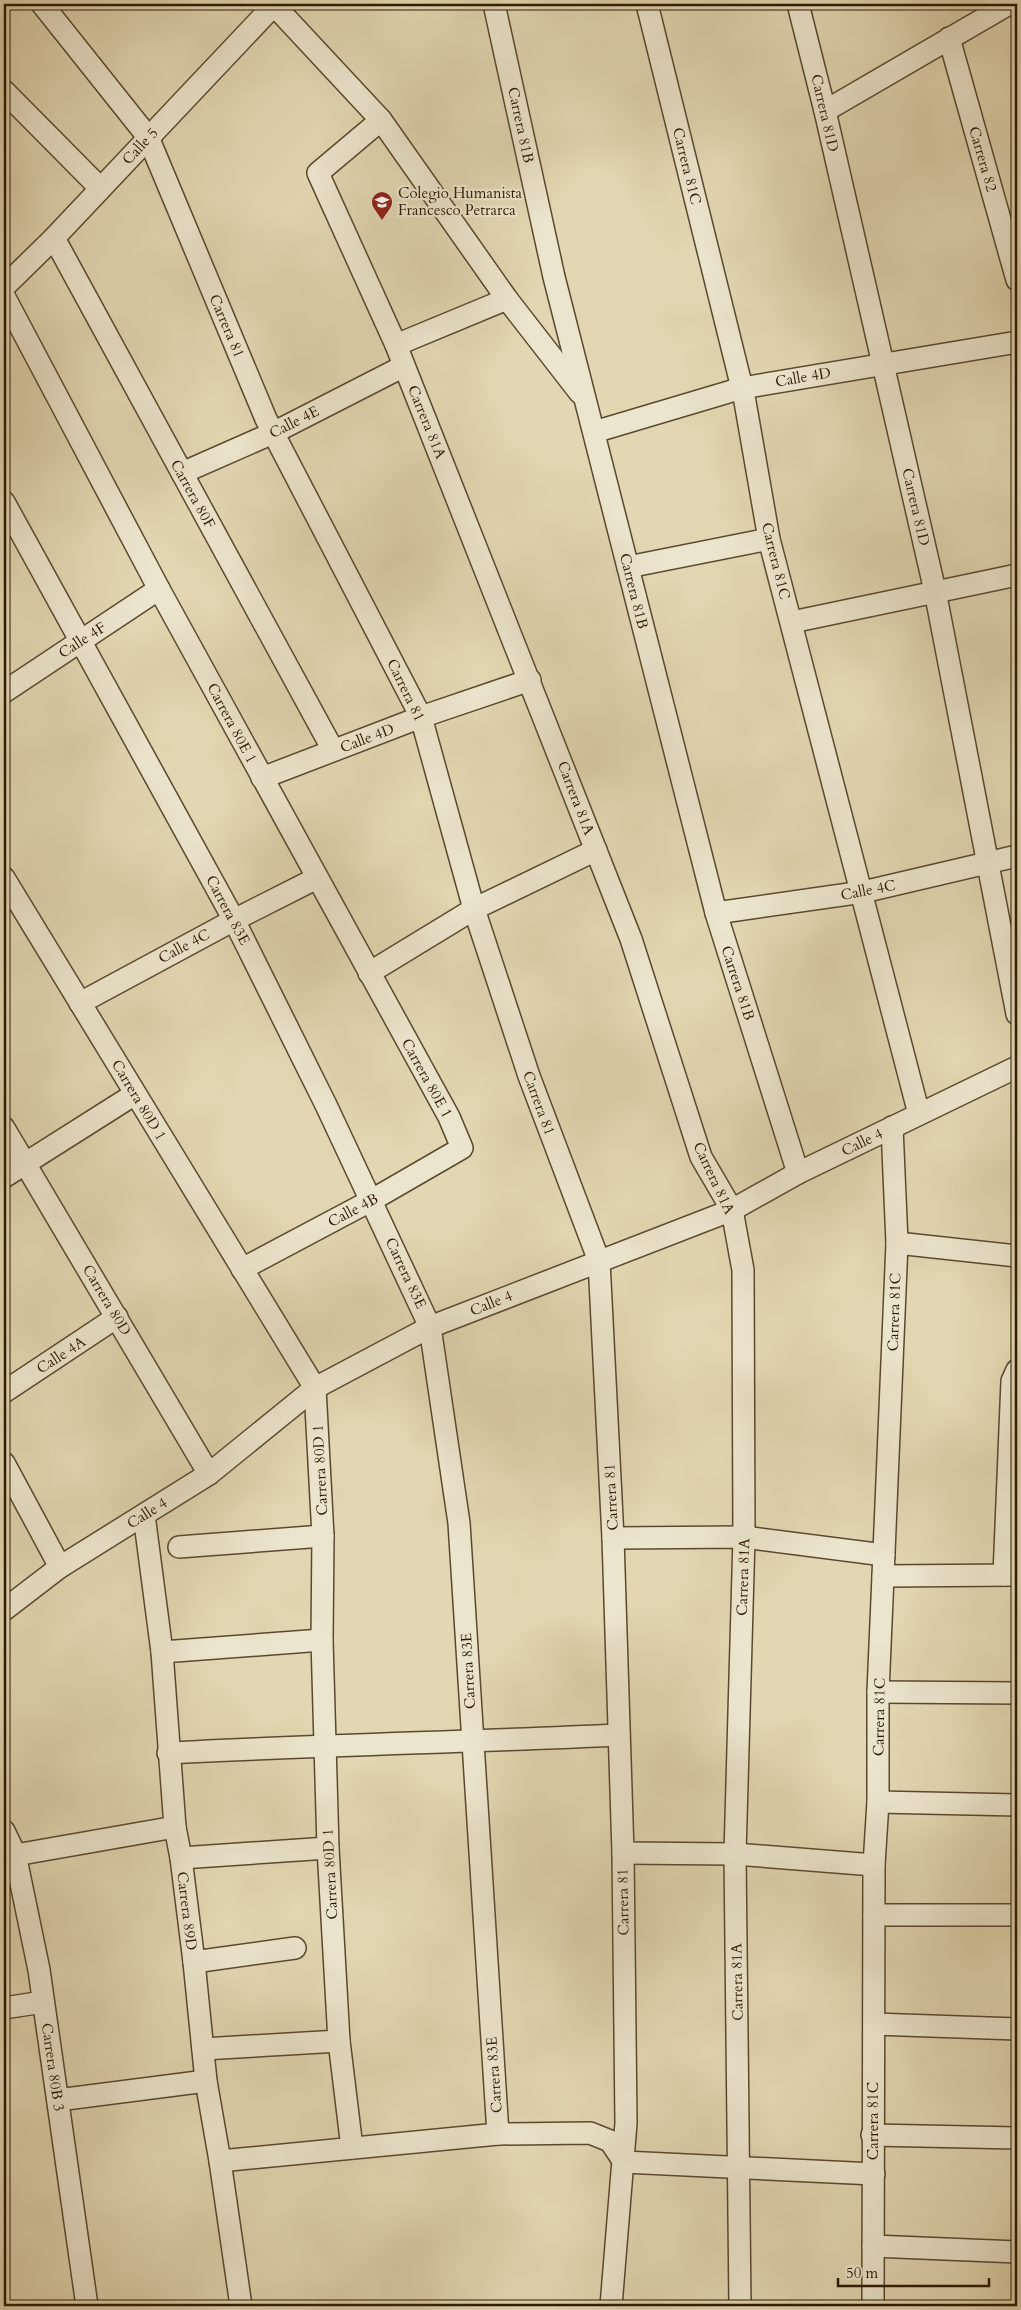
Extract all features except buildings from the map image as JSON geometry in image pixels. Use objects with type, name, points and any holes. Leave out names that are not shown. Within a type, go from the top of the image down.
[{"type":"street","name":"Carrera 81","points":[[42,4],[148,137],[273,433],[421,717],[474,909],[528,1076],[598,1261],[613,1538],[623,1853],[626,2123],[611,2306]]},
{"type":"street","name":"Calle 5","points":[[4,287],[54,238],[274,4]]},
{"type":"street","points":[[274,4],[381,120],[507,299],[586,400]]},
{"type":"street","name":"Carrera 81B","points":[[494,4],[554,277],[716,913],[798,1173]]},
{"type":"street","name":"Carrera 81C","points":[[647,4],[742,388],[770,539],[919,1114]]},
{"type":"street","name":"Carrera 81D","points":[[798,4],[825,111],[935,591],[1017,1014]]},
{"type":"street","points":[[825,111],[1009,4]]},
{"type":"street","name":"Carrera 82","points":[[949,38],[1017,280]]},
{"type":"street","points":[[4,92],[100,188]]},
{"type":"street","name":"Carrera 81A","points":[[381,120],[318,173],[396,345],[631,939],[701,1157],[732,1210],[743,1270],[744,1537],[735,1854],[740,2306]]},
{"type":"street","name":"Carrera 80F","points":[[54,238],[333,750]]},
{"type":"street","name":"Carrera 80E 1","points":[[4,296],[262,778],[449,1117],[462,1148]]},
{"type":"street","points":[[396,345],[507,299]]},
{"type":"street","name":"Calle 4D","points":[[594,432],[742,388],[882,363],[1017,342]]},
{"type":"street","name":"Calle 4E","points":[[182,473],[273,433],[404,366]]},
{"type":"street","name":"Carrera 83E","points":[[4,502],[234,920],[372,1200],[430,1327],[459,1523],[498,2134]]},
{"type":"street","points":[[628,567],[770,539]]},
{"type":"street","points":[[792,622],[1017,575]]},
{"type":"street","name":"Calle 4F","points":[[4,692],[160,589]]},
{"type":"street","name":"Calle 4D","points":[[262,778],[421,717],[530,680]]},
{"type":"street","points":[[369,973],[474,909],[596,850]]},
{"type":"street","name":"Calle 4C","points":[[716,913],[863,892],[1017,856]]},
{"type":"street","name":"Calle 4C","points":[[80,1003],[234,920],[317,878]]},
{"type":"street","name":"Carrera 80D 1","points":[[7,892],[80,1003],[315,1388],[323,1536],[322,1640],[328,1848],[339,2040],[352,2148]]},
{"type":"street","name":"Calle 4","points":[[4,1610],[60,1568],[209,1474],[315,1388],[430,1327],[732,1210],[798,1173],[1017,1067]]},
{"type":"street","points":[[4,1177],[135,1094]]},
{"type":"street","name":"Carrera 81C","points":[[873,2306],[874,1866],[878,1802],[878,1692],[897,1243],[892,1127]]},
{"type":"street","name":"Carrera 80D","points":[[4,1128],[209,1474]]},
{"type":"street","name":"Calle 4B","points":[[242,1269],[372,1200],[462,1148]]},
{"type":"street","points":[[897,1243],[1017,1256]]},
{"type":"street","name":"Calle 4A","points":[[4,1392],[117,1317]]},
{"type":"street","points":[[883,1576],[1010,1575],[1013,1468],[1012,1381],[1017,1370]]},
{"type":"street","points":[[4,1463],[60,1568]]},
{"type":"street","name":"Carrera 89D","points":[[144,1515],[162,1652],[175,1828],[181,1858],[194,1962],[206,2081],[220,2161],[241,2306]]},
{"type":"street","points":[[179,1547],[323,1536]]},
{"type":"street","points":[[613,1538],[744,1537],[884,1555]]},
{"type":"street","points":[[162,1652],[322,1640]]},
{"type":"street","points":[[878,1692],[1017,1693]]},
{"type":"street","points":[[168,1753],[326,1744],[472,1742],[619,1735]]},
{"type":"street","points":[[878,1802],[1017,1805]]},
{"type":"street","points":[[9,1855],[175,1828]]},
{"type":"street","name":"Carrera 80B 3","points":[[4,1831],[43,2002],[87,2306]]},
{"type":"street","points":[[181,1858],[328,1848]]},
{"type":"street","points":[[623,1853],[735,1854],[874,1866]]},
{"type":"street","points":[[874,1915],[1017,1915]]},
{"type":"street","points":[[194,1962],[295,1948]]},
{"type":"street","points":[[4,2008],[43,2002]]},
{"type":"street","points":[[874,2024],[1017,2029]]},
{"type":"street","points":[[203,2049],[339,2040]]},
{"type":"street","points":[[58,2100],[206,2081]]},
{"type":"street","points":[[220,2161],[498,2134],[590,2133],[610,2141],[624,2162],[874,2174]]},
{"type":"street","points":[[872,2135],[1017,2138]]},
{"type":"street","points":[[873,2246],[1017,2252]]},
{"type":"place","name":"Colegio Humanista Francesco Petrarca","points":[[382,221]]}]
